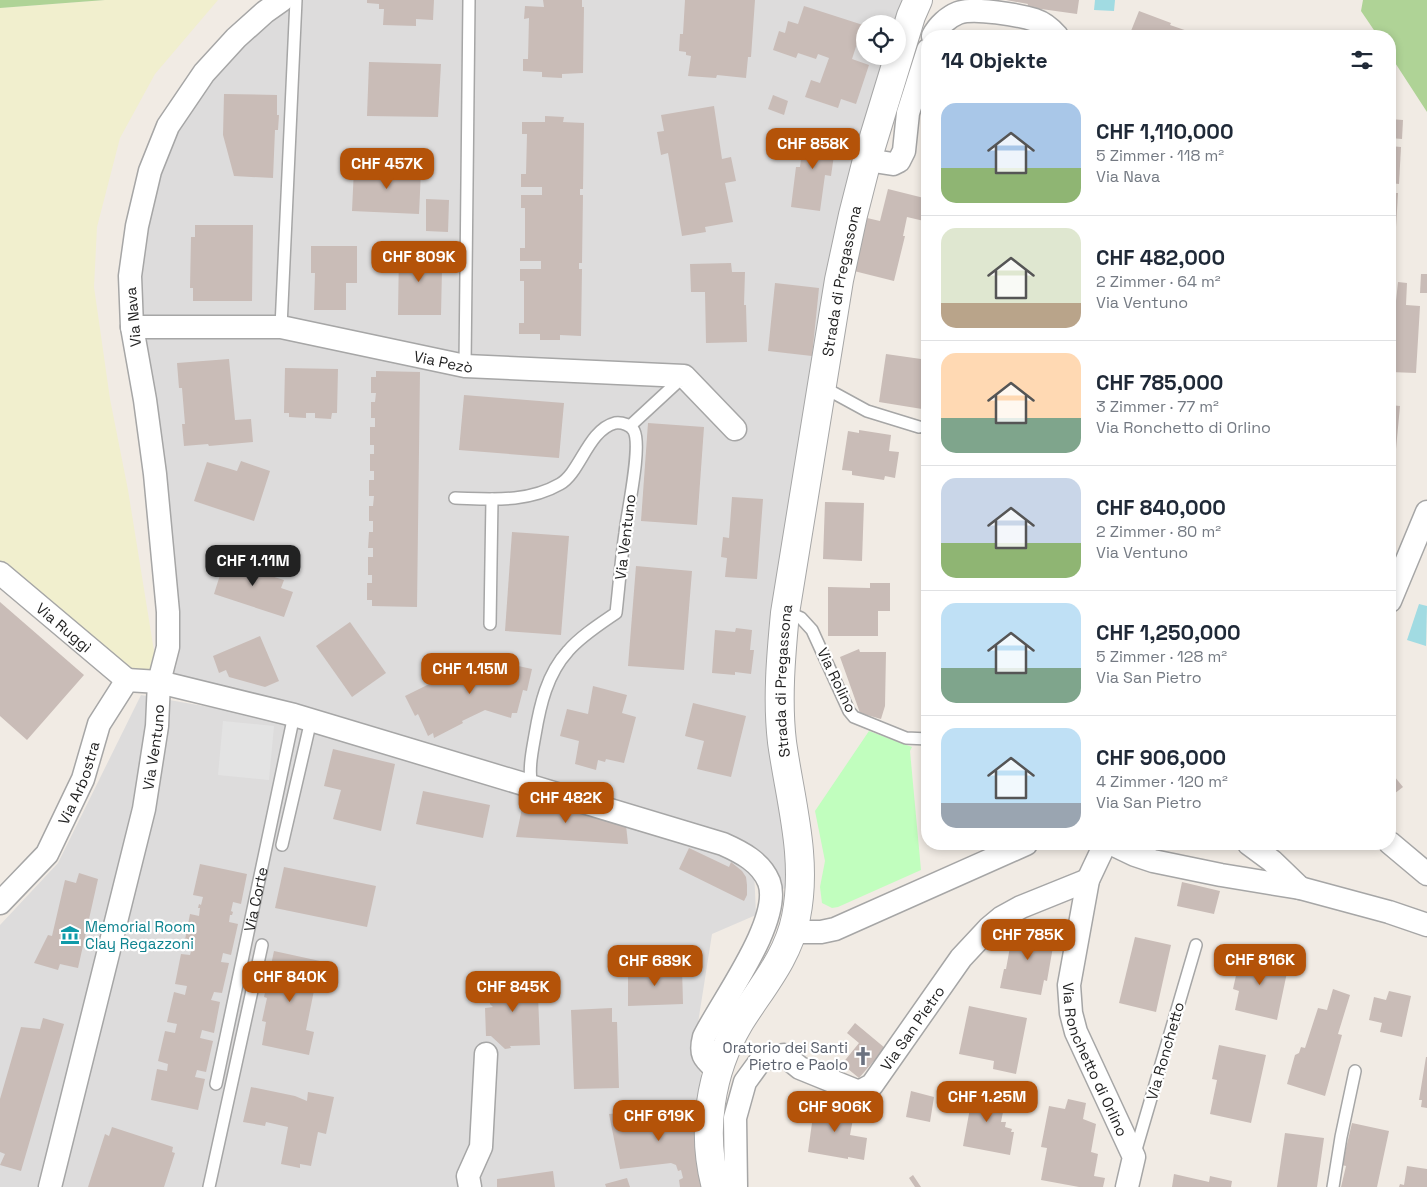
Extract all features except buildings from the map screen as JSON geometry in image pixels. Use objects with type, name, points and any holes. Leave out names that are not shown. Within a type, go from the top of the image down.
[{"type":"street","name":"Via Nava","points":[[159,682],[168,647],[168,612],[155,474],[132,327],[130,276],[137,226],[150,171],[168,126],[204,72],[236,38],[265,12],[282,0]]},
{"type":"street","name":"Strada di Pregassona","points":[[716,1187],[710,1150],[710,1126],[711,1097],[718,1071],[731,1038],[776,966],[791,932],[798,905],[801,868],[796,821],[782,739],[782,663],[785,613],[839,280],[853,215],[867,160],[911,16],[918,0]]},
{"type":"street","points":[[938,30],[950,17],[970,11],[995,13],[1034,20],[1052,30]]},
{"type":"street","points":[[867,160],[893,164],[902,156],[908,113],[921,72]]},
{"type":"street","name":"Via Pezò","points":[[132,327],[281,327],[465,366],[684,376]]},
{"type":"street","points":[[684,376],[735,429]]},
{"type":"street","points":[[1396,587],[1427,512]]},
{"type":"street","name":"Via Ruggì","points":[[0,573],[127,680]]},
{"type":"street","points":[[127,680],[159,682]]},
{"type":"street","name":"Via Arbostra","points":[[0,903],[47,854],[83,779],[99,724],[127,680]]},
{"type":"street","name":"Via Ventuno","points":[[50,1187],[144,809],[157,726],[159,682],[303,717],[532,788],[723,844],[738,851],[760,868],[766,876],[771,890],[766,919],[758,941],[704,1037],[701,1046],[705,1059],[718,1071]]},
{"type":"street","points":[[1396,848],[1427,874]]},
{"type":"street","points":[[791,932],[815,932],[835,929],[1013,850]]},
{"type":"street","name":"Via Ronchetto di Orlino","points":[[1102,850],[1088,880],[1069,985],[1071,1013],[1076,1032],[1134,1157],[1127,1187]]},
{"type":"street","points":[[1125,850],[1153,862],[1300,888],[1362,904],[1427,925]]},
{"type":"street","points":[[1257,850],[1272,861],[1300,888]]},
{"type":"street","name":"Via San Pietro","points":[[736,1187],[735,1118],[745,1082],[761,1060],[784,1055],[800,1068],[860,1092],[872,1085],[961,958],[989,928],[1001,918],[1021,907],[1088,880]]},
{"type":"street","points":[[470,1187],[468,1176],[481,1147],[486,1054]]},
{"type":"lane","points":[[281,327],[296,0]]},
{"type":"lane","points":[[465,366],[470,0]]},
{"type":"lane","points":[[455,498],[509,500],[538,493],[561,484],[573,470],[590,443],[605,428],[621,423],[630,426],[684,376]]},
{"type":"lane","points":[[823,387],[866,411],[919,428]]},
{"type":"lane","name":"Via Ventuno","points":[[532,788],[530,764],[540,706],[556,666],[568,650],[616,613],[637,441],[635,432],[630,426]]},
{"type":"lane","points":[[490,624],[492,499]]},
{"type":"lane","name":"Via Rolino","points":[[785,613],[801,618],[812,630],[849,711],[854,717],[906,738],[921,739]]},
{"type":"lane","points":[[282,845],[303,717]]},
{"type":"lane","name":"Via Corte","points":[[216,1084],[303,717]]},
{"type":"lane","name":"Via Ronchetto","points":[[1134,1157],[1196,944]]},
{"type":"lane","name":"Via Corte","points":[[208,1187],[262,945]]},
{"type":"lane","points":[[1333,1187],[1355,1071]]},
{"type":"shaded area","points":[[105,0],[218,0],[155,74],[120,138],[97,227],[94,287],[110,399],[128,490],[159,682],[127,680],[0,573],[0,8]]},
{"type":"shaded area","points":[[282,0],[918,0],[906,38],[906,15],[856,15],[856,65],[897,65],[867,160],[785,613],[800,887],[771,890],[751,860],[159,682],[168,647],[130,276],[168,126]]},
{"type":"shaded area","points":[[141,695],[317,726],[646,826],[754,869],[756,915],[712,934],[695,1042],[707,1108],[715,1187],[0,1187],[0,925],[58,863]]},
{"type":"shaded area","points":[[223,721],[274,726],[269,780],[218,775]]},
{"type":"green space","points":[[0,0],[105,0],[0,8]]},
{"type":"green space","points":[[1363,0],[1427,0],[1427,112],[1396,64],[1396,30],[1374,30],[1361,11]]},
{"type":"green space","points":[[869,731],[912,747],[910,751],[921,870],[832,908],[822,903],[820,887],[825,861],[815,811]]},
{"type":"water","points":[[1095,0],[1115,0],[1114,11],[1094,10]]},
{"type":"water","points":[[1419,604],[1427,606],[1426,646],[1407,640]]},
{"type":"place","name":"Memorial Room Clay Regazzoni","points":[[70,935]]},
{"type":"place","name":"Oratorio dei Santi Pietro e Paolo","points":[[863,1056]]}]
